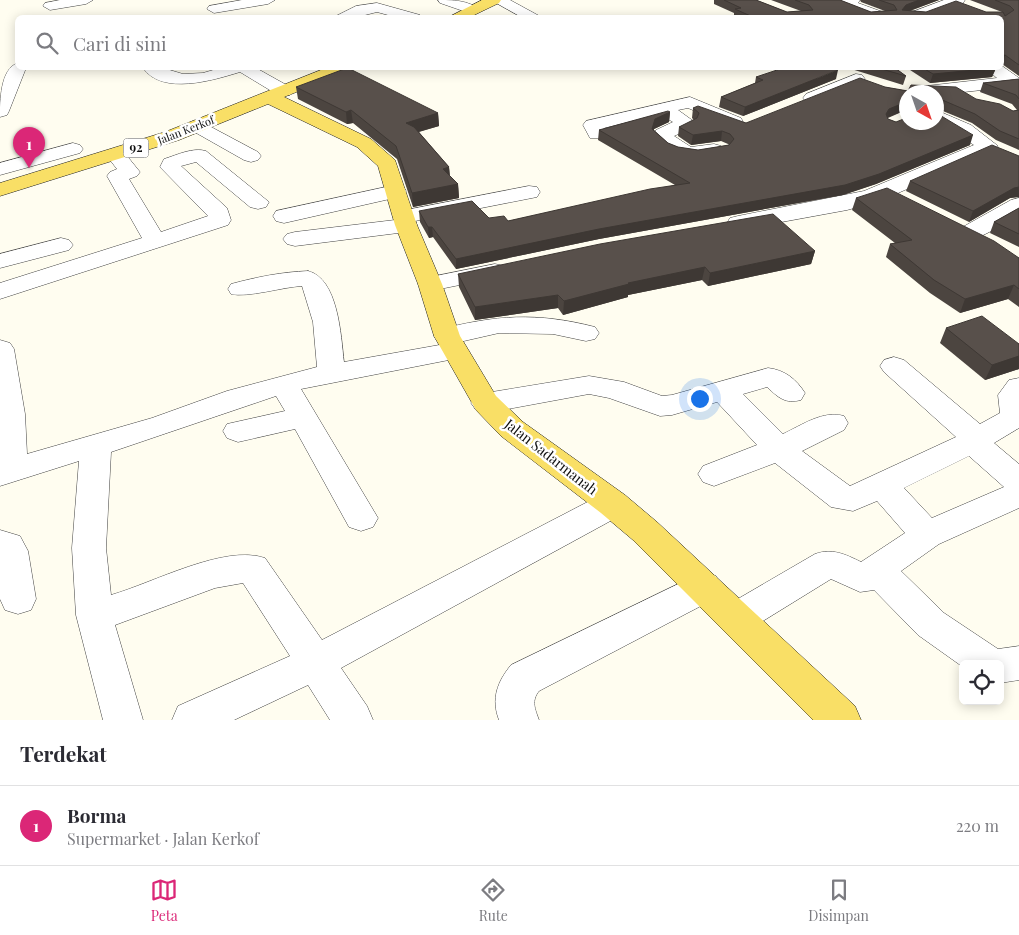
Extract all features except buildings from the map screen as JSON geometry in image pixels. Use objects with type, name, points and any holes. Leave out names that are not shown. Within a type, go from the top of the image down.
[{"type":"main road","points":[[461,15],[494,0]]},
{"type":"main road","name":"Jalan Kerkof","points":[[0,184],[64,171],[172,136],[335,70]]},
{"type":"main road","name":"Jalan Sadarmanah","points":[[277,94],[364,143],[388,164],[402,211],[450,343],[486,403],[512,429],[613,504],[737,618],[841,720]]},
{"type":"street","points":[[53,12],[86,0]]},
{"type":"street","points":[[214,9],[268,0]]},
{"type":"street","points":[[445,0],[472,10]]},
{"type":"street","points":[[498,0],[530,15]]},
{"type":"street","points":[[839,3],[877,15]]},
{"type":"street","points":[[918,15],[960,3]]},
{"type":"street","points":[[346,15],[364,7],[376,6],[405,15]]},
{"type":"street","points":[[266,15],[277,14]]},
{"type":"street","points":[[0,111],[17,70]]},
{"type":"street","points":[[154,70],[163,75],[184,81],[228,70]]},
{"type":"street","points":[[247,70],[277,94]]},
{"type":"street","points":[[798,105],[865,82],[835,70]]},
{"type":"street","points":[[996,70],[1017,84]]},
{"type":"street","points":[[944,89],[1017,84]]},
{"type":"street","points":[[958,89],[980,103]]},
{"type":"street","points":[[597,134],[593,125],[690,102],[712,114],[748,125]]},
{"type":"street","points":[[662,108],[687,123]]},
{"type":"street","points":[[712,114],[663,134],[662,137],[687,153],[720,149]]},
{"type":"street","points":[[713,227],[847,203],[885,191],[995,150],[973,126],[944,117]]},
{"type":"street","points":[[198,126],[251,156]]},
{"type":"street","points":[[172,136],[258,202]]},
{"type":"street","points":[[0,184],[51,154],[73,149]]},
{"type":"street","points":[[51,154],[64,171]]},
{"type":"street","points":[[116,155],[130,172],[118,176],[155,241]]},
{"type":"street","points":[[0,291],[220,220],[219,213],[169,164],[199,155]]},
{"type":"street","points":[[885,191],[908,202]]},
{"type":"street","points":[[284,216],[402,211],[529,192]]},
{"type":"street","points":[[969,233],[1019,205]]},
{"type":"street","points":[[295,239],[402,211]]},
{"type":"street","points":[[946,222],[994,245]]},
{"type":"street","points":[[0,261],[61,245]]},
{"type":"street","points":[[430,284],[515,266]]},
{"type":"street","points":[[240,289],[280,280],[308,278],[311,280],[315,284],[326,322],[332,372]]},
{"type":"street","points":[[0,349],[10,414],[6,472],[284,384],[450,343],[499,325],[553,326],[586,333]]},
{"type":"street","points":[[894,366],[1019,482]]},
{"type":"street","points":[[486,403],[590,385],[614,389],[660,406],[672,405],[768,377],[775,378],[790,393]]},
{"type":"street","points":[[284,384],[361,518]]},
{"type":"street","points":[[723,390],[779,449],[828,489],[842,498],[853,499],[976,441],[1015,417],[1012,395],[1019,387]]},
{"type":"street","points":[[238,431],[303,416]]},
{"type":"street","points":[[714,474],[779,449],[833,423]]},
{"type":"street","points":[[96,444],[89,548],[94,615],[123,720]]},
{"type":"street","points":[[882,485],[927,535]]},
{"type":"street","points":[[737,618],[827,564],[837,565],[857,577],[865,578],[927,535],[1019,494]]},
{"type":"street","points":[[192,720],[316,662],[613,504]]},
{"type":"street","points":[[0,544],[8,546],[11,551],[18,599]]},
{"type":"street","points":[[94,615],[129,606],[223,571],[253,568],[353,720]]},
{"type":"street","points":[[876,570],[931,624],[984,660]]},
{"type":"street","points":[[519,720],[512,704],[516,689],[525,678],[703,588]]},
{"type":"street","points":[[1004,665],[1019,663]]},
{"type":"place","name":"Borma","points":[[29,168]]}]
